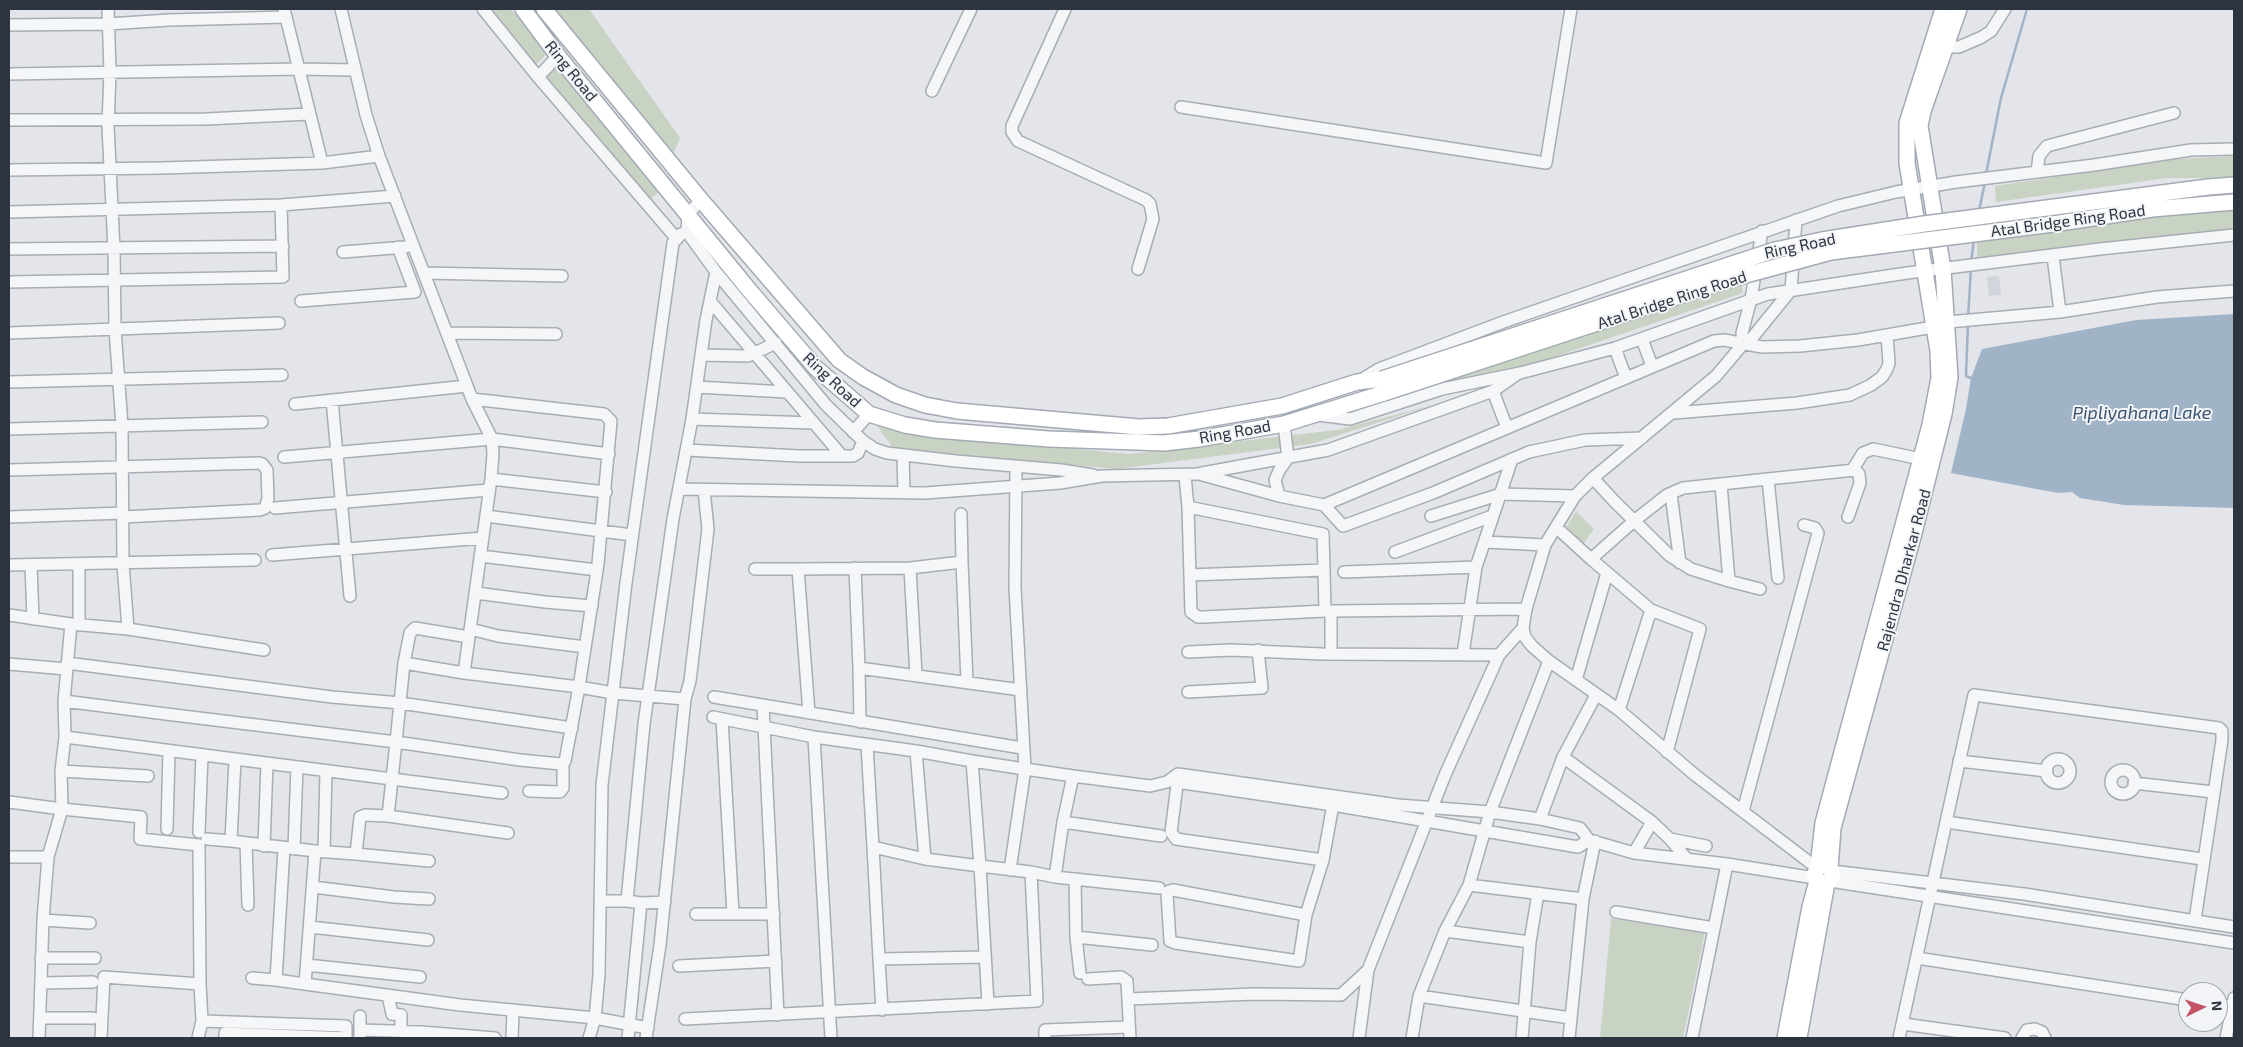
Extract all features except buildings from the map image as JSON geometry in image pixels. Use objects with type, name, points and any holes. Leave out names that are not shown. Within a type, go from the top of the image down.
[{"type":"main road","name":"Ring Road","points":[[523,9],[558,56],[750,292],[816,368],[869,414],[905,425],[934,430],[1147,443],[1199,439],[1284,424],[1317,415],[1383,386],[1775,250],[1822,240],[1924,224],[2199,188],[2234,186]]},
{"type":"main road","name":"Ring Road","points":[[544,9],[701,200],[838,360],[863,377],[896,395],[926,405],[957,411],[1120,425],[1168,426],[1282,406],[1357,382],[1383,386]]},
{"type":"main road","name":"Rajendra Dharkar Road","points":[[1786,1038],[1810,907],[1823,875],[1823,823],[1921,459],[1939,378],[1938,351],[1908,163],[1906,123],[1943,9]]},
{"type":"main road","name":"Rajendra Dharkar Road","points":[[1799,1038],[1823,875],[1833,828],[1914,533],[1944,414],[1962,321],[1943,269],[1930,186],[1923,155],[1920,126],[1959,9]]},
{"type":"main road","name":"Atal Bridge Ring Road","points":[[1383,386],[1731,279],[1831,252],[2152,210],[2234,202]]},
{"type":"street","points":[[108,9],[110,72],[108,119],[109,169],[114,249],[115,329],[122,426],[121,466],[128,629]]},
{"type":"street","points":[[341,9],[354,70],[379,156],[415,246],[472,400],[492,439],[494,454],[464,673]]},
{"type":"street","points":[[482,9],[676,238]]},
{"type":"street","points":[[932,91],[971,9]]},
{"type":"street","points":[[1065,9],[1012,126],[1012,132],[1018,141],[1080,168],[1146,200],[1150,204],[1153,219],[1138,269]]},
{"type":"street","points":[[1182,106],[1546,163],[1571,9]]},
{"type":"street","points":[[1931,42],[1946,47],[1959,47],[1982,37],[1991,31],[2005,9]]},
{"type":"street","points":[[9,25],[108,24],[285,13],[322,163]]},
{"type":"street","points":[[538,77],[558,56]]},
{"type":"street","points":[[9,74],[300,69],[354,70]]},
{"type":"street","points":[[2037,172],[2039,156],[2047,146],[2174,113]]},
{"type":"street","points":[[9,120],[206,119],[309,114]]},
{"type":"street","points":[[1357,382],[1379,369],[1506,321],[1838,206],[1930,186],[2191,150],[2234,149]]},
{"type":"street","points":[[9,170],[322,163],[379,156]]},
{"type":"street","points":[[9,212],[281,205],[395,196]]},
{"type":"street","points":[[701,200],[688,214],[687,232],[716,272],[826,405],[853,432],[875,449],[903,455],[1061,470],[1102,476],[1185,476],[1328,450],[1493,391],[1520,373]]},
{"type":"street","points":[[9,282],[283,277],[281,205]]},
{"type":"street","points":[[1796,220],[1791,290],[1752,338],[1743,344],[1716,376],[1674,413],[1593,478],[1575,496],[1545,544],[1526,609],[1523,628],[1525,637],[1532,646],[1550,661],[1619,710],[1668,752],[1823,875],[1929,896],[2234,943]]},
{"type":"street","points":[[1743,344],[1742,333],[1752,299],[1762,231]]},
{"type":"street","points":[[589,1038],[594,1018],[598,975],[602,785],[632,535],[673,243],[676,238],[687,232]]},
{"type":"street","points":[[1317,415],[1350,419],[1442,389],[1520,373],[1615,348],[1752,299],[1791,290],[2110,248],[2234,235]]},
{"type":"street","points":[[9,249],[283,246]]},
{"type":"street","points":[[343,252],[415,246]]},
{"type":"street","points":[[398,248],[415,292]]},
{"type":"street","points":[[2053,256],[2060,312]]},
{"type":"street","points":[[627,901],[649,696],[679,490],[716,272]]},
{"type":"street","points":[[425,273],[562,276]]},
{"type":"street","points":[[301,301],[432,291]]},
{"type":"street","points":[[1962,321],[2060,312],[2157,297],[2234,291]]},
{"type":"street","points":[[710,301],[842,456]]},
{"type":"street","points":[[9,332],[279,323]]},
{"type":"street","points":[[1197,474],[1279,496],[1324,505],[1714,341],[1724,340],[1762,347],[1800,346],[1934,327]]},
{"type":"street","points":[[448,333],[556,334]]},
{"type":"street","points":[[1674,413],[1797,403],[1850,395],[1871,385],[1882,377],[1887,369],[1889,363],[1887,335]]},
{"type":"street","points":[[1642,339],[1652,366]]},
{"type":"street","points":[[701,355],[755,354],[776,344]]},
{"type":"street","points":[[1615,348],[1626,378]]},
{"type":"street","points":[[9,382],[282,374]]},
{"type":"street","points":[[295,404],[467,386]]},
{"type":"street","points":[[697,387],[786,392]]},
{"type":"street","points":[[1493,391],[1507,428]]},
{"type":"street","points":[[332,400],[350,596]]},
{"type":"street","points":[[472,400],[604,414],[611,421],[606,492],[597,570],[572,728],[563,763],[563,788],[560,792],[528,791]]},
{"type":"street","points":[[853,432],[869,414]]},
{"type":"street","points":[[692,419],[813,423]]},
{"type":"street","points":[[9,429],[262,422]]},
{"type":"street","points":[[1279,496],[1276,480],[1280,469],[1288,458],[1284,424]]},
{"type":"street","points":[[1324,505],[1343,526],[1433,493],[1529,452],[1585,440],[1642,438]]},
{"type":"street","points":[[284,457],[492,439],[608,454]]},
{"type":"street","points":[[687,450],[853,456],[858,453],[863,441]]},
{"type":"street","points":[[1853,470],[1863,453],[1873,449],[1921,459]]},
{"type":"street","points":[[903,455],[904,493]]},
{"type":"street","points":[[1463,654],[1476,567],[1486,542],[1492,516],[1512,459]]},
{"type":"street","points":[[9,470],[259,463],[265,466],[268,475],[268,504],[260,510],[9,517]]},
{"type":"street","points":[[1010,870],[1025,770],[1022,748],[1015,588],[1016,467]]},
{"type":"street","points":[[1591,559],[1634,521],[1682,488],[1853,470],[1859,474],[1860,483],[1848,517]]},
{"type":"street","points":[[679,490],[904,493],[1060,483],[1102,476]]},
{"type":"street","points":[[1185,476],[1188,507],[1191,612],[1198,617],[1325,611],[1323,534],[1188,507]]},
{"type":"street","points":[[1593,478],[1634,521],[1680,562],[1729,582],[1760,589]]},
{"type":"street","points":[[1768,479],[1778,578]]},
{"type":"street","points":[[275,508],[490,484],[606,492]]},
{"type":"street","points":[[1721,484],[1729,582]]},
{"type":"street","points":[[252,978],[594,1018],[630,1024],[647,1033],[653,1002],[665,902],[685,699],[690,681],[708,529],[704,490]]},
{"type":"street","points":[[1431,516],[1501,494],[1575,496]]},
{"type":"street","points":[[1671,494],[1680,562]]},
{"type":"street","points":[[961,514],[968,682]]},
{"type":"street","points":[[486,516],[632,535]]},
{"type":"street","points":[[1395,552],[1492,516]]},
{"type":"street","points":[[1743,811],[1818,533],[1815,528],[1804,525]]},
{"type":"street","points":[[1556,527],[1651,610],[1700,629],[1668,752]]},
{"type":"street","points":[[272,555],[483,538]]},
{"type":"street","points":[[1486,542],[1545,544]]},
{"type":"street","points":[[480,556],[597,570]]},
{"type":"street","points":[[9,565],[255,560]]},
{"type":"street","points":[[755,568],[910,568],[962,562]]},
{"type":"street","points":[[39,1038],[40,958],[48,857],[62,809],[61,771],[65,737],[64,701],[67,666],[75,624],[79,564]]},
{"type":"street","points":[[30,565],[33,619]]},
{"type":"street","points":[[1344,572],[1476,567]]},
{"type":"street","points":[[855,568],[860,722]]},
{"type":"street","points":[[910,568],[916,676]]},
{"type":"street","points":[[798,569],[809,713]]},
{"type":"street","points":[[1190,575],[1324,570]]},
{"type":"street","points":[[1576,680],[1607,573]]},
{"type":"street","points":[[476,593],[592,606]]},
{"type":"street","points":[[1331,654],[1331,611],[1526,609]]},
{"type":"street","points":[[1619,710],[1651,610]]},
{"type":"street","points":[[9,615],[128,629],[264,650]]},
{"type":"street","points":[[388,816],[404,663],[410,633],[415,628],[585,647]]},
{"type":"street","points":[[1359,1038],[1368,970],[1445,775],[1499,655],[1523,628]]},
{"type":"street","points":[[1188,652],[1258,650],[1331,654],[1499,655]]},
{"type":"street","points":[[1188,692],[1262,688],[1258,650]]},
{"type":"street","points":[[1412,1038],[1419,996],[1445,931],[1469,885],[1490,812],[1550,661]]},
{"type":"street","points":[[404,663],[613,693],[685,699]]},
{"type":"street","points":[[9,664],[67,666],[323,696],[400,703],[572,728]]},
{"type":"street","points":[[859,668],[1020,690]]},
{"type":"street","points":[[1540,819],[1563,757],[1596,695]]},
{"type":"street","points":[[1899,1038],[1974,695],[2219,728],[2222,731],[2202,859],[2195,920]]},
{"type":"street","points":[[714,697],[1022,748]]},
{"type":"street","points":[[64,701],[396,742],[520,760],[563,763]]},
{"type":"street","points":[[763,705],[778,1015]]},
{"type":"street","points":[[732,914],[718,718],[814,737],[916,751],[1025,770],[1150,786],[1176,778],[1396,810],[1428,822],[1578,847],[1592,840]]},
{"type":"street","points":[[65,737],[326,772],[502,793]]},
{"type":"street","points":[[814,737],[831,1038]]},
{"type":"street","points":[[867,745],[882,1010]]},
{"type":"street","points":[[167,829],[169,751]]},
{"type":"street","points":[[916,751],[926,859]]},
{"type":"street","points":[[202,756],[203,836],[264,846],[429,861]]},
{"type":"street","points":[[1563,757],[1652,822],[1686,858]]},
{"type":"street","points":[[232,842],[235,759]]},
{"type":"street","points":[[972,761],[988,1004]]},
{"type":"street","points":[[1959,761],[2046,771]]},
{"type":"street","points":[[264,846],[267,763]]},
{"type":"street","points":[[276,980],[297,768]]},
{"type":"street","points":[[61,771],[148,776]]},
{"type":"street","points":[[305,984],[313,887],[320,852],[326,772]]},
{"type":"street","points":[[1056,877],[1062,822],[1073,776]]},
{"type":"street","points":[[1176,778],[1171,832],[1176,839],[1324,860]]},
{"type":"street","points":[[2134,783],[2213,792]]},
{"type":"street","points":[[1306,915],[1173,890],[1167,894],[1168,936],[1175,943],[1299,961],[1306,915],[1324,860],[1334,800]]},
{"type":"street","points":[[9,802],[141,817],[140,839],[199,845],[202,1021],[198,1038]]},
{"type":"street","points":[[1396,810],[1433,808],[1490,812],[1540,819],[1580,828],[1592,840],[1634,853],[1823,875],[1932,882],[2234,927]]},
{"type":"street","points":[[356,854],[360,818],[366,816],[388,816],[508,833]]},
{"type":"street","points":[[1062,822],[1162,836]]},
{"type":"street","points":[[1634,853],[1652,822]]},
{"type":"street","points":[[1946,822],[2202,859]]},
{"type":"street","points":[[1670,839],[1706,846]]},
{"type":"street","points":[[1569,1038],[1582,899],[1592,840]]},
{"type":"street","points":[[246,843],[248,904]]},
{"type":"street","points":[[873,847],[926,859],[1031,872],[1056,877],[1159,888]]},
{"type":"street","points":[[9,857],[48,857]]},
{"type":"street","points":[[1692,1038],[1727,864]]},
{"type":"street","points":[[685,1019],[1037,1001],[1031,872]]},
{"type":"street","points":[[1046,1038],[1045,1030],[1130,1033],[1127,981],[1125,978],[1084,976],[1076,937],[1075,879]]},
{"type":"street","points":[[1469,885],[1582,899]]},
{"type":"street","points":[[313,887],[429,900]]},
{"type":"street","points":[[1522,1038],[1530,942],[1538,893]]},
{"type":"street","points":[[600,901],[665,902]]},
{"type":"street","points":[[628,1038],[641,902]]},
{"type":"street","points":[[1616,912],[1714,928]]},
{"type":"street","points":[[696,914],[774,914]]},
{"type":"street","points":[[43,920],[90,923]]},
{"type":"street","points":[[310,927],[428,940]]},
{"type":"street","points":[[1445,931],[1530,942]]},
{"type":"street","points":[[1076,937],[1152,945]]},
{"type":"street","points":[[879,959],[985,957]]},
{"type":"street","points":[[40,958],[95,958]]},
{"type":"street","points":[[1917,958],[2178,998]]},
{"type":"street","points":[[679,966],[776,961]]},
{"type":"street","points":[[307,965],[420,977]]},
{"type":"street","points":[[1128,999],[1255,994],[1341,995],[1368,970]]},
{"type":"street","points":[[101,1038],[104,977],[200,984]]},
{"type":"street","points":[[41,984],[93,982]]},
{"type":"street","points":[[388,995],[392,1014],[401,1015],[394,1034]]},
{"type":"street","points":[[1419,996],[1571,1018]]},
{"type":"street","points":[[2226,1038],[2234,1004]]},
{"type":"street","points":[[512,1038],[513,1010]]},
{"type":"street","points":[[360,1016],[360,1034],[495,1038]]},
{"type":"street","points":[[40,1018],[93,1018]]},
{"type":"street","points":[[202,1021],[225,1031],[346,1026],[346,1038]]},
{"type":"street","points":[[1903,1024],[2005,1038]]},
{"type":"street","points":[[2022,1038],[2027,1030],[2035,1029],[2042,1032],[2045,1038]]},
{"type":"shaded area","points":[[1999,276],[2001,295],[1989,296],[1987,277]]},
{"type":"green space","points":[[483,9],[511,9],[548,52],[532,69]]},
{"type":"green space","points":[[544,9],[589,9],[680,138],[670,162]]},
{"type":"green space","points":[[558,56],[665,186],[645,204],[538,77]]},
{"type":"green space","points":[[2234,156],[2234,178],[2167,178],[1996,202],[1995,186],[2178,159]]},
{"type":"green space","points":[[2234,196],[2234,234],[1977,261],[1977,238]]},
{"type":"green space","points":[[1741,275],[1743,293],[1527,366],[1410,391]]},
{"type":"green space","points":[[1433,405],[1311,444],[1116,469],[893,448],[875,423],[949,437],[1130,454],[1337,430]]},
{"type":"green space","points":[[1576,511],[1594,529],[1583,544],[1566,528]]},
{"type":"green space","points":[[1611,919],[1705,932],[1683,1038],[1600,1038]]},
{"type":"water","name":"Pipliyahana Lake","points":[[2234,314],[2234,508],[2124,505],[2080,498],[2072,492],[2058,493],[1951,473],[1971,378],[1982,349],[2136,320]]},
{"type":"waterway","points":[[1986,174],[2001,98],[2027,9]]},
{"type":"waterway","points":[[1979,211],[1985,182]]},
{"type":"waterway","points":[[1971,263],[1974,239]]},
{"type":"waterway","points":[[1968,318],[1971,268]]},
{"type":"waterway","points":[[1968,323],[1966,376],[1971,378]]}]
